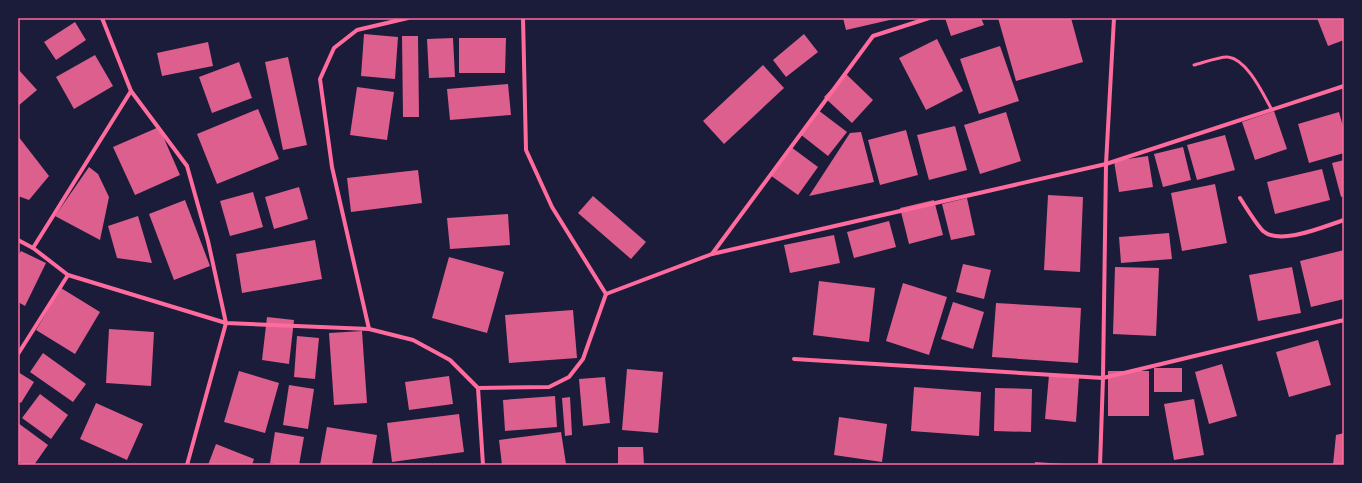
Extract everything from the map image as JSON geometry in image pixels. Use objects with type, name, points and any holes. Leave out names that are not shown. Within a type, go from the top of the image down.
[{"type":"street","points":[[102,18],[131,91],[187,166],[208,241],[226,323],[187,465]]},
{"type":"street","points":[[369,329],[332,167],[320,79],[334,48],[357,30],[408,18]]},
{"type":"street","points":[[523,18],[526,150],[552,207],[606,294]]},
{"type":"street","points":[[712,254],[873,36],[929,18]]},
{"type":"street","points":[[1100,465],[1103,378],[1106,164],[1114,18]]},
{"type":"street","points":[[478,388],[549,387],[569,377],[583,359],[606,294],[712,254],[1106,164],[1344,86]]},
{"type":"street","points":[[33,248],[131,91]]},
{"type":"street","points":[[1240,198],[1263,231],[1273,236],[1288,237],[1344,220]]},
{"type":"street","points":[[18,240],[33,248],[68,275],[226,323],[369,329],[413,340],[450,360],[478,388],[483,465]]},
{"type":"street","points":[[18,354],[68,275]]},
{"type":"street","points":[[794,359],[1103,378],[1344,320]]},
{"type":"lane","points":[[1194,65],[1228,57],[1241,62],[1250,71],[1272,110]]},
{"type":"building","points":[[843,18],[894,18],[894,19],[846,30]]},
{"type":"building","points":[[945,18],[981,18],[984,25],[951,36]]},
{"type":"building","points":[[998,18],[1071,18],[1083,62],[1016,81]]},
{"type":"building","points":[[1317,18],[1344,18],[1344,40],[1328,46]]},
{"type":"building","points":[[75,22],[86,40],[56,60],[44,42]]},
{"type":"building","points":[[364,34],[398,37],[395,79],[361,76]]},
{"type":"building","points":[[804,34],[818,52],[786,77],[773,60]]},
{"type":"building","points":[[402,36],[418,36],[419,117],[403,117]]},
{"type":"building","points":[[453,38],[455,77],[429,78],[427,39]]},
{"type":"building","points":[[459,38],[506,38],[505,73],[459,73]]},
{"type":"building","points":[[937,39],[963,91],[926,110],[899,58]]},
{"type":"building","points":[[208,42],[213,66],[162,76],[157,53]]},
{"type":"building","points":[[1000,46],[1019,101],[979,114],[960,59]]},
{"type":"building","points":[[95,55],[113,86],[74,109],[56,77]]},
{"type":"building","points":[[288,57],[307,145],[283,150],[265,62]]},
{"type":"building","points":[[239,62],[252,98],[212,113],[199,77]]},
{"type":"building","points":[[763,65],[784,88],[724,144],[703,121]]},
{"type":"building","points":[[18,69],[37,90],[18,106]]},
{"type":"building","points":[[846,74],[873,100],[852,123],[824,97]]},
{"type":"building","points":[[508,84],[511,115],[450,120],[447,89]]},
{"type":"building","points":[[357,87],[394,92],[387,140],[350,135]]},
{"type":"building","points":[[258,109],[279,159],[217,184],[197,134]]},
{"type":"building","points":[[818,110],[847,132],[828,156],[800,134]]},
{"type":"building","points":[[1274,111],[1287,149],[1255,160],[1242,122]]},
{"type":"building","points":[[1006,112],[1021,161],[980,174],[964,125]]},
{"type":"building","points":[[1339,112],[1344,130],[1344,153],[1309,163],[1298,124]]},
{"type":"building","points":[[955,126],[967,170],[929,180],[917,135]]},
{"type":"building","points":[[159,127],[180,175],[135,195],[113,147]]},
{"type":"building","points":[[906,130],[918,175],[880,185],[868,140]]},
{"type":"building","points":[[861,132],[874,182],[809,196],[850,133]]},
{"type":"building","points":[[1225,135],[1235,170],[1197,180],[1187,145]]},
{"type":"building","points":[[18,136],[49,176],[29,200],[18,196]]},
{"type":"building","points":[[791,147],[818,167],[798,195],[770,175]]},
{"type":"building","points":[[1183,147],[1191,180],[1163,187],[1154,154]]},
{"type":"building","points":[[1148,156],[1153,187],[1119,192],[1114,161]]},
{"type":"building","points":[[1344,160],[1344,196],[1341,197],[1332,163]]},
{"type":"building","points":[[89,167],[98,174],[109,197],[100,240],[55,216]]},
{"type":"building","points":[[1322,169],[1330,200],[1275,214],[1267,182]]},
{"type":"building","points":[[418,170],[422,203],[351,212],[347,178]]},
{"type":"building","points":[[1215,184],[1227,243],[1182,251],[1171,193]]},
{"type":"building","points":[[299,187],[308,219],[274,229],[265,197]]},
{"type":"building","points":[[253,192],[263,227],[230,236],[220,201]]},
{"type":"building","points":[[1048,195],[1083,197],[1080,272],[1044,270]]},
{"type":"building","points":[[593,196],[646,242],[631,259],[578,213]]},
{"type":"building","points":[[967,198],[975,235],[951,240],[942,204]]},
{"type":"building","points":[[185,200],[210,266],[174,280],[149,214]]},
{"type":"building","points":[[934,200],[943,235],[909,244],[900,208]]},
{"type":"building","points":[[508,214],[510,245],[450,249],[447,218]]},
{"type":"building","points":[[138,216],[152,263],[117,258],[108,226]]},
{"type":"building","points":[[889,221],[896,247],[854,258],[847,232]]},
{"type":"building","points":[[1169,233],[1172,259],[1121,263],[1119,237]]},
{"type":"building","points":[[834,235],[840,263],[790,273],[784,245]]},
{"type":"building","points":[[315,240],[322,279],[242,293],[236,254]]},
{"type":"building","points":[[1344,250],[1344,299],[1311,307],[1300,261]]},
{"type":"building","points":[[21,251],[46,263],[25,306],[18,302],[18,256]]},
{"type":"building","points":[[449,257],[504,272],[487,333],[432,318]]},
{"type":"building","points":[[963,264],[991,270],[984,299],[956,292]]},
{"type":"building","points":[[1115,267],[1159,268],[1156,336],[1113,334]]},
{"type":"building","points":[[1292,267],[1301,313],[1258,321],[1249,275]]},
{"type":"building","points":[[819,281],[875,288],[869,342],[813,335]]},
{"type":"building","points":[[903,283],[947,297],[929,355],[886,341]]},
{"type":"building","points":[[61,288],[100,312],[75,354],[36,330]]},
{"type":"building","points":[[953,302],[984,312],[973,349],[941,339]]},
{"type":"building","points":[[996,303],[1081,308],[1078,363],[992,357]]},
{"type":"building","points":[[573,310],[577,358],[509,363],[505,315]]},
{"type":"building","points":[[267,317],[294,320],[289,364],[262,360]]},
{"type":"building","points":[[109,329],[154,332],[151,386],[106,383]]},
{"type":"building","points":[[362,331],[367,403],[334,405],[329,333]]},
{"type":"building","points":[[297,336],[319,338],[315,379],[294,377]]},
{"type":"building","points":[[1318,340],[1331,385],[1289,397],[1276,352]]},
{"type":"building","points":[[43,353],[86,384],[73,402],[30,372]]},
{"type":"building","points":[[1222,364],[1237,416],[1209,424],[1195,372]]},
{"type":"building","points":[[1154,368],[1182,368],[1182,392],[1154,392]]},
{"type":"building","points":[[627,369],[663,372],[658,433],[622,430]]},
{"type":"building","points":[[239,371],[279,383],[265,433],[224,422]]},
{"type":"building","points":[[1108,371],[1149,371],[1149,416],[1108,416]]},
{"type":"building","points":[[18,372],[34,382],[21,403],[18,401]]},
{"type":"building","points":[[1049,375],[1079,378],[1076,422],[1045,419]]},
{"type":"building","points":[[449,376],[453,404],[409,410],[405,382]]},
{"type":"building","points":[[605,377],[610,423],[583,426],[579,379]]},
{"type":"building","points":[[289,385],[314,389],[308,429],[283,425]]},
{"type":"building","points":[[914,387],[981,392],[979,436],[911,431]]},
{"type":"building","points":[[995,388],[1032,389],[1031,432],[994,431]]},
{"type":"building","points":[[40,394],[68,415],[51,439],[22,418]]},
{"type":"building","points":[[555,396],[557,427],[505,431],[503,400]]},
{"type":"building","points":[[570,397],[572,435],[565,436],[562,398]]},
{"type":"building","points":[[1194,399],[1204,455],[1174,460],[1164,404]]},
{"type":"building","points":[[96,403],[143,424],[127,460],[80,439]]},
{"type":"building","points":[[459,414],[464,452],[392,462],[387,423]]},
{"type":"building","points":[[839,417],[887,424],[882,462],[834,455]]},
{"type":"building","points":[[18,423],[48,445],[34,465],[23,465],[18,461]]},
{"type":"building","points":[[327,427],[377,435],[372,465],[320,465]]},
{"type":"building","points":[[275,432],[304,437],[299,465],[270,463]]},
{"type":"building","points":[[561,432],[566,464],[502,465],[499,440]]},
{"type":"building","points":[[1344,433],[1344,465],[1333,465],[1336,435]]},
{"type":"building","points":[[216,444],[254,459],[252,465],[208,465]]},
{"type":"building","points":[[618,447],[643,447],[644,465],[618,465]]},
{"type":"building","points":[[1035,462],[1064,464],[1064,465],[1035,465]]}]
